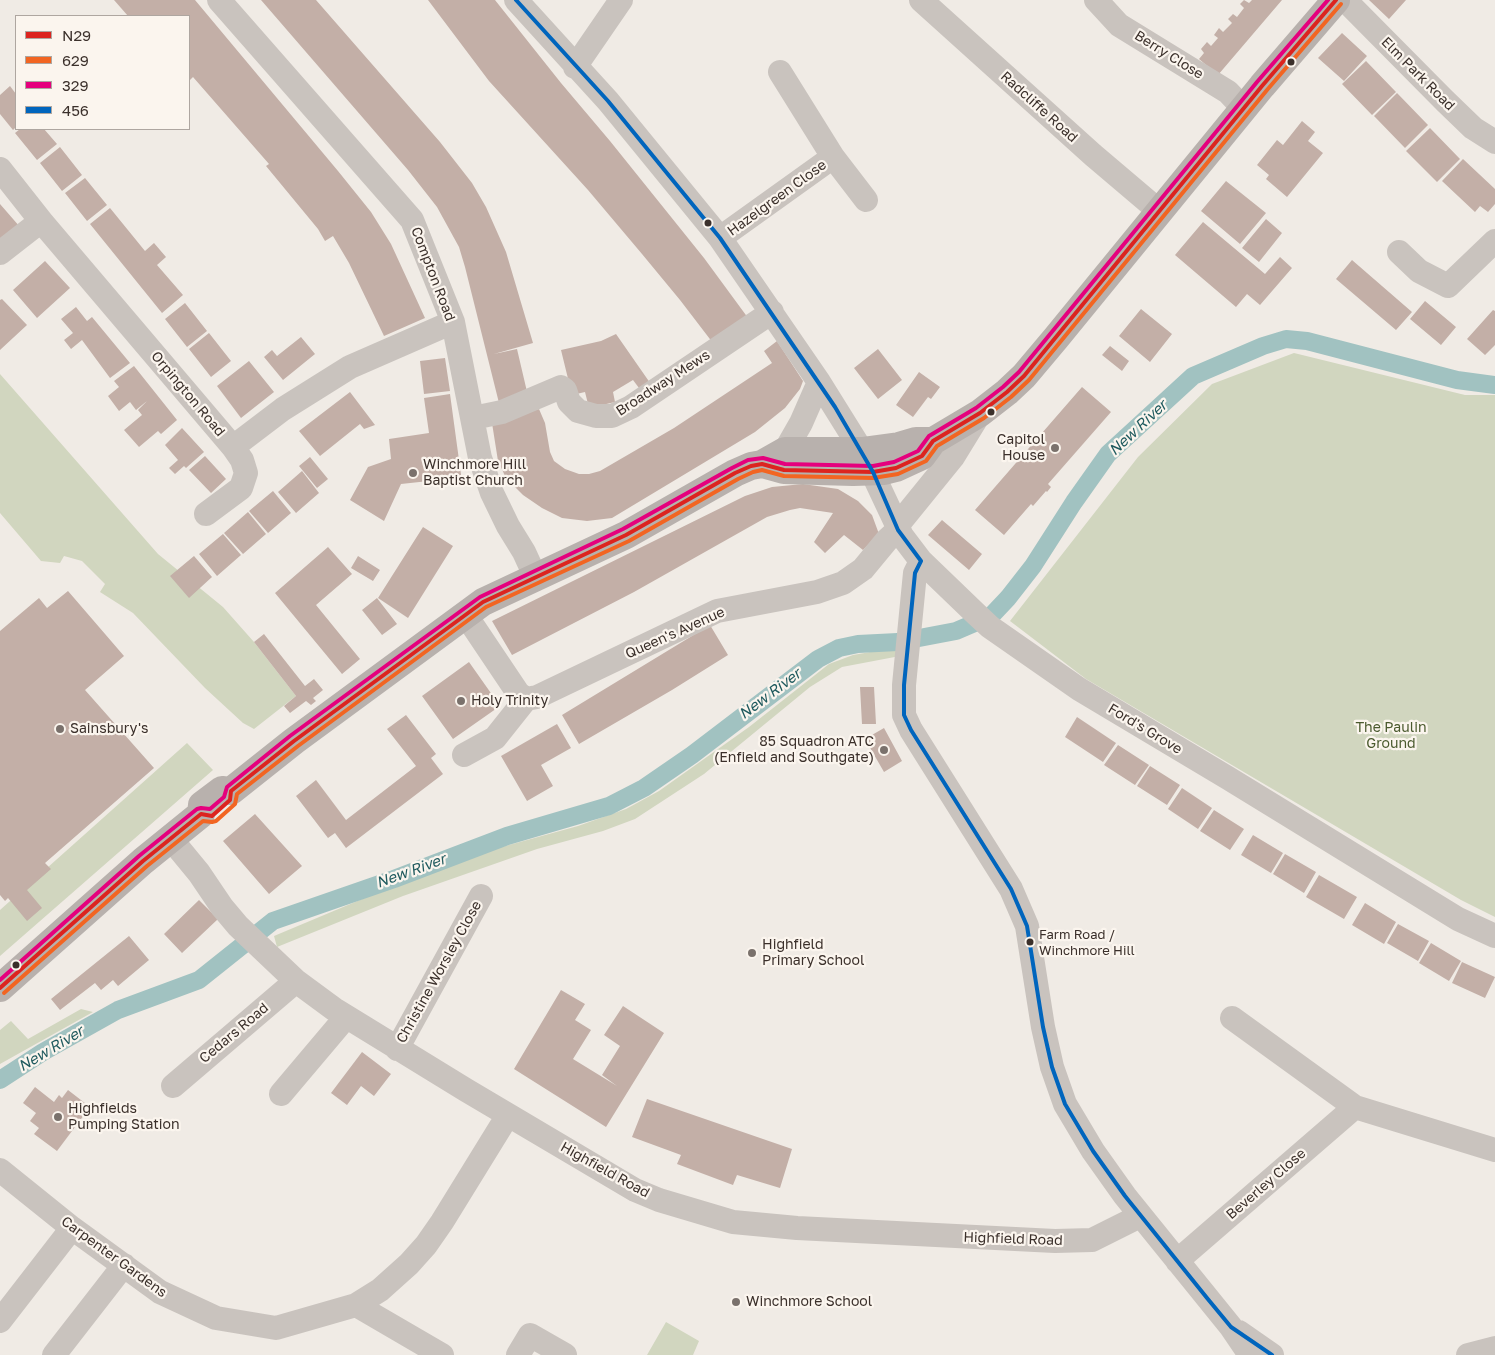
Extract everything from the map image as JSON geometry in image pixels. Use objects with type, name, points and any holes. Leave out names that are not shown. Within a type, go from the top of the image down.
[{"type":"main road","points":[[0,988],[143,862],[201,814],[212,816],[230,800],[231,791],[294,741],[483,602],[626,535],[735,472],[773,458],[867,461],[899,446],[916,441],[934,441],[980,413],[1024,376],[1243,108],[1336,0]]},
{"type":"street","name":"Compton Road","points":[[219,0],[412,220],[453,322],[480,458],[492,493],[535,576]]},
{"type":"street","name":"Ford's Grove","points":[[516,0],[575,67],[608,101],[720,238],[819,382],[867,461],[897,528],[921,561],[982,619],[1079,689],[1458,919],[1495,936]]},
{"type":"street","points":[[575,67],[621,0]]},
{"type":"street","name":"Radcliffe Road","points":[[921,0],[1092,155],[1159,211]]},
{"type":"street","name":"Berry Close","points":[[1096,0],[1119,25],[1228,92],[1243,108]]},
{"type":"street","name":"Elm Park Road","points":[[1345,0],[1473,128],[1495,142]]},
{"type":"street","points":[[780,72],[833,157],[866,200]]},
{"type":"street","name":"Hazelgreen Close","points":[[720,238],[833,157]]},
{"type":"street","name":"Orpington Road","points":[[0,169],[41,221],[233,447],[283,409],[350,367],[453,322]]},
{"type":"street","points":[[0,253],[41,221]]},
{"type":"street","points":[[1399,252],[1419,272],[1448,286],[1495,241]]},
{"type":"street","name":"Broadway Mews","points":[[473,418],[502,412],[561,387],[565,390],[570,402],[578,411],[596,416],[612,416],[631,407],[772,312]]},
{"type":"street","points":[[773,458],[801,423],[819,382]]},
{"type":"street","name":"Queen's Avenue","points":[[526,699],[536,697],[717,610],[816,592],[843,583],[862,569],[897,528],[953,457],[980,413]]},
{"type":"street","points":[[206,514],[241,488],[246,473],[242,460],[233,447]]},
{"type":"street","points":[[921,561],[915,573],[904,685],[904,715],[1011,889],[1027,926],[1043,1028],[1052,1067],[1065,1104],[1093,1151],[1140,1216],[1231,1327],[1250,1355]]},
{"type":"street","points":[[464,756],[495,738],[526,699],[518,693],[509,681],[500,664],[465,614]]},
{"type":"street","name":"Highfield Road","points":[[171,839],[238,926],[296,981],[346,1017],[508,1116],[635,1190],[667,1203],[733,1222],[797,1228],[1064,1241],[1092,1240],[1140,1216]]},
{"type":"street","name":"Christine Worsley Close","points":[[397,1048],[480,896]]},
{"type":"street","name":"Cedars Road","points":[[173,1086],[296,981]]},
{"type":"street","points":[[281,1094],[346,1017]]},
{"type":"street","points":[[1232,1018],[1355,1107],[1495,1150]]},
{"type":"street","name":"Beverley Close","points":[[1177,1261],[1355,1107]]},
{"type":"street","name":"Carpenter Gardens","points":[[0,1170],[72,1228],[160,1292],[216,1318],[276,1328],[356,1305],[380,1290],[409,1264],[426,1245],[442,1222],[508,1116]]},
{"type":"street","points":[[0,1321],[72,1228]]},
{"type":"street","points":[[54,1355],[124,1265]]},
{"type":"street","points":[[356,1305],[442,1355]]},
{"type":"street","points":[[1231,1327],[1272,1355]]},
{"type":"street","points":[[518,1355],[530,1335],[565,1355]]},
{"type":"street","points":[[1468,1355],[1495,1348]]},
{"type":"green space","name":"The Paulin Ground","points":[[1294,353],[1465,395],[1495,395],[1495,917],[1461,900],[1086,679],[1010,621],[1138,457],[1212,384]]},
{"type":"green space","points":[[0,374],[158,554],[223,607],[254,642],[296,696],[254,729],[243,723],[205,688],[133,613],[100,592],[105,584],[82,561],[64,556],[60,563],[41,561],[0,513]]},
{"type":"green space","points":[[899,647],[900,656],[842,667],[810,687],[704,774],[635,819],[603,831],[537,849],[403,896],[277,947],[274,936],[429,871],[498,848],[578,826],[626,809],[659,791],[749,727],[829,664],[853,655]]},
{"type":"green space","points":[[187,743],[213,770],[0,956],[0,910]]},
{"type":"green space","points":[[81,1009],[93,1012],[0,1064],[0,1030],[11,1021],[28,1039]]},
{"type":"green space","points":[[666,1322],[699,1341],[693,1355],[647,1355]]},
{"type":"building","points":[[114,0],[195,0],[371,212],[391,244],[425,318],[384,336],[349,263],[333,236],[325,241],[318,229],[266,166],[269,164],[193,77],[190,80],[190,15],[127,15]]},
{"type":"building","points":[[261,0],[316,0],[440,142],[472,183],[486,207],[506,252],[533,343],[494,354],[517,349],[528,396],[499,403],[459,247],[437,207],[408,170]]},
{"type":"building","points":[[428,0],[495,0],[704,258],[751,322],[716,347],[680,300],[588,190],[489,81]]},
{"type":"building","points":[[1244,0],[1249,3],[1252,0],[1282,0],[1218,75],[1199,59],[1204,53],[1201,49],[1207,42],[1211,46],[1218,38],[1214,35],[1219,28],[1223,32],[1232,23],[1228,19],[1233,14],[1237,17],[1244,8],[1240,4]]},
{"type":"building","points":[[1369,0],[1406,0],[1389,19]]},
{"type":"building","points":[[1342,33],[1367,56],[1344,81],[1318,58]]},
{"type":"building","points":[[1366,61],[1396,92],[1372,115],[1342,84]]},
{"type":"building","points":[[10,86],[15,93],[15,128],[13,130],[0,114],[0,95]]},
{"type":"building","points":[[1397,93],[1428,125],[1405,148],[1374,116]]},
{"type":"building","points":[[1302,121],[1315,132],[1308,141],[1323,153],[1287,197],[1266,179],[1269,175],[1257,165],[1277,140],[1283,145]]},
{"type":"building","points":[[1430,128],[1460,159],[1437,182],[1406,151]]},
{"type":"building","points":[[19,130],[45,130],[57,144],[37,160],[15,133]]},
{"type":"building","points":[[60,147],[82,175],[62,191],[40,163]]},
{"type":"building","points":[[1463,159],[1495,189],[1495,204],[1488,212],[1480,206],[1475,212],[1442,181]]},
{"type":"building","points":[[85,178],[107,205],[87,221],[65,193]]},
{"type":"building","points":[[1226,181],[1266,213],[1240,244],[1201,211]]},
{"type":"building","points":[[0,204],[20,227],[0,244]]},
{"type":"building","points":[[110,208],[145,251],[154,243],[166,257],[157,265],[183,295],[162,313],[90,224]]},
{"type":"building","points":[[1266,219],[1282,233],[1259,262],[1242,248]]},
{"type":"building","points":[[1203,222],[1265,274],[1280,257],[1292,268],[1260,305],[1247,294],[1236,307],[1175,255]]},
{"type":"building","points":[[1352,260],[1412,312],[1396,330],[1336,279]]},
{"type":"building","points":[[45,261],[70,288],[37,318],[13,290]]},
{"type":"building","points":[[2,299],[27,325],[0,350],[0,300]]},
{"type":"building","points":[[1425,301],[1456,327],[1441,345],[1410,319]]},
{"type":"building","points":[[185,303],[207,331],[187,347],[165,319]]},
{"type":"building","points":[[76,307],[87,321],[92,317],[130,363],[110,378],[82,340],[71,349],[64,340],[73,333],[61,319]]},
{"type":"building","points":[[1141,309],[1172,334],[1150,362],[1119,336]]},
{"type":"building","points":[[1493,310],[1495,311],[1495,345],[1485,355],[1467,339]]},
{"type":"building","points":[[209,333],[231,361],[211,377],[189,349]]},
{"type":"building","points":[[616,334],[655,390],[645,396],[633,380],[613,392],[615,402],[589,408],[585,392],[572,395],[561,350],[601,341]]},
{"type":"building","points":[[301,337],[315,354],[283,380],[264,357],[272,350],[277,356]]},
{"type":"building","points":[[777,341],[803,381],[800,389],[785,408],[755,432],[612,518],[587,521],[562,518],[542,508],[523,495],[506,478],[498,461],[492,423],[539,409],[545,423],[550,452],[554,461],[565,469],[579,474],[600,471],[674,428],[772,363],[764,351]]},
{"type":"building","points":[[1110,346],[1129,361],[1122,371],[1102,355]]},
{"type":"building","points":[[878,349],[902,380],[878,399],[854,368]]},
{"type":"building","points":[[445,358],[450,391],[424,394],[420,361]]},
{"type":"building","points":[[249,361],[274,392],[241,418],[217,386]]},
{"type":"building","points":[[134,366],[177,420],[161,434],[158,431],[139,447],[124,430],[142,415],[138,410],[147,401],[136,410],[130,402],[119,411],[108,396],[119,387],[114,381]]},
{"type":"building","points":[[919,372],[940,387],[931,399],[928,397],[913,417],[896,405]]},
{"type":"building","name":"Capitol House","points":[[1082,387],[1111,412],[1048,484],[1051,487],[1047,492],[1033,506],[1031,504],[1004,535],[975,510]]},
{"type":"building","points":[[350,392],[375,425],[364,429],[360,424],[320,456],[299,431]]},
{"type":"building","name":"Winchmore Hill Baptist Church","points":[[450,394],[462,482],[442,485],[438,480],[401,484],[384,521],[350,500],[368,467],[391,459],[389,439],[429,433],[424,398]]},
{"type":"building","points":[[182,428],[204,452],[186,468],[184,466],[175,474],[169,468],[178,460],[165,445]]},
{"type":"building","points":[[205,456],[226,479],[211,493],[189,470]]},
{"type":"building","points":[[310,457],[328,479],[317,488],[299,466]]},
{"type":"building","points":[[302,471],[319,493],[296,513],[278,492]]},
{"type":"building","points":[[803,484],[838,489],[858,501],[872,515],[879,534],[863,550],[844,535],[825,553],[814,542],[833,513],[800,508],[790,510],[767,517],[634,592],[512,655],[492,621],[745,496],[772,487]]},
{"type":"building","points":[[273,491],[291,513],[268,533],[249,511]]},
{"type":"building","points":[[248,512],[266,534],[243,554],[224,533]]},
{"type":"building","points":[[942,520],[982,554],[969,570],[928,535]]},
{"type":"building","points":[[423,527],[453,546],[408,618],[378,598]]},
{"type":"building","points":[[223,534],[241,555],[217,576],[199,554]]},
{"type":"building","points":[[328,547],[352,574],[316,605],[360,659],[342,674],[275,593]]},
{"type":"building","points":[[194,556],[212,577],[189,598],[170,576]]},
{"type":"building","points":[[358,556],[380,570],[373,581],[351,568]]},
{"type":"building","name":"Sainsbury's","points":[[68,591],[124,656],[85,690],[154,768],[45,863],[51,869],[27,890],[42,908],[27,921],[8,898],[5,901],[0,895],[0,631],[39,598],[47,608]]},
{"type":"building","points":[[377,598],[397,624],[382,635],[362,610]]},
{"type":"building","points":[[710,625],[728,655],[579,744],[562,715]]},
{"type":"building","points":[[264,634],[305,686],[314,679],[323,690],[313,698],[316,701],[311,705],[306,701],[290,713],[284,706],[296,696],[254,642]]},
{"type":"building","name":"Holy Trinity","points":[[469,662],[500,706],[453,739],[422,696]]},
{"type":"building","name":"85 Squadron ATC (Enfield and Southgate)","points":[[860,687],[874,687],[876,724],[862,724]]},
{"type":"building","points":[[406,715],[436,754],[431,758],[443,774],[346,848],[335,833],[328,838],[296,796],[316,780],[346,820],[416,766],[387,729]]},
{"type":"building","points":[[1077,717],[1116,743],[1103,762],[1065,737]]},
{"type":"building","points":[[557,724],[571,748],[541,765],[553,786],[527,801],[501,756]]},
{"type":"building","name":"85 Squadron ATC (Enfield and Southgate)","points":[[884,728],[902,761],[884,772],[865,739]]},
{"type":"building","points":[[1118,745],[1149,765],[1135,785],[1104,765]]},
{"type":"building","points":[[1150,766],[1180,785],[1167,805],[1137,786]]},
{"type":"building","points":[[1182,788],[1212,808],[1198,829],[1168,809]]},
{"type":"building","points":[[1214,810],[1244,829],[1230,850],[1200,831]]},
{"type":"building","points":[[255,814],[302,866],[269,894],[223,841]]},
{"type":"building","points":[[1253,835],[1283,853],[1271,873],[1241,855]]},
{"type":"building","points":[[1285,854],[1316,872],[1304,893],[1273,874]]},
{"type":"building","points":[[1319,875],[1357,897],[1344,919],[1306,897]]},
{"type":"building","points":[[199,900],[218,919],[182,953],[164,934]]},
{"type":"building","points":[[1365,903],[1396,922],[1384,944],[1352,925]]},
{"type":"building","points":[[1398,924],[1429,941],[1418,961],[1387,943]]},
{"type":"building","points":[[129,936],[149,960],[118,986],[113,980],[101,990],[95,983],[60,1010],[51,999]]},
{"type":"building","points":[[1431,943],[1461,961],[1449,981],[1419,963]]},
{"type":"building","points":[[1462,962],[1495,977],[1485,998],[1452,983]]},
{"type":"building","points":[[561,990],[585,1004],[575,1020],[591,1030],[573,1059],[617,1086],[602,1075],[620,1046],[604,1035],[623,1006],[664,1033],[606,1127],[514,1069]]},
{"type":"building","points":[[362,1052],[391,1074],[374,1096],[361,1086],[347,1105],[331,1093]]},
{"type":"building","name":"Highfields Pumping Station","points":[[35,1087],[54,1102],[59,1095],[62,1098],[68,1090],[90,1107],[57,1151],[34,1134],[39,1128],[30,1121],[36,1113],[23,1103]]},
{"type":"building","points":[[647,1099],[792,1149],[780,1188],[737,1175],[733,1185],[677,1164],[681,1155],[632,1137]]},
{"type":"waterway","name":"New River","points":[[0,1080],[43,1052],[118,1010],[199,980],[273,921],[394,879],[507,836],[609,806],[644,788],[692,755],[818,659],[839,648],[858,644],[898,642],[956,631],[991,616],[1033,566],[1074,502],[1108,454],[1193,376],[1263,346],[1286,339],[1307,341],[1457,380],[1495,385]]},
{"type":"transit line","name":"456","points":[[516,0],[608,101],[720,238],[835,407],[873,472],[898,530],[921,561]]},
{"type":"transit line","name":"329","points":[[0,980],[139,856],[197,809],[210,809],[224,797],[227,787],[290,736],[480,597],[623,529],[748,460],[763,458],[785,464],[873,466],[894,462],[918,451],[929,436],[976,408],[1019,372],[1257,82],[1328,0]]},
{"type":"transit line","name":"N29","points":[[0,988],[143,861],[201,814],[212,816],[230,800],[231,791],[294,741],[483,602],[626,535],[735,473],[751,466],[762,464],[784,470],[873,472],[896,468],[922,456],[933,441],[980,413],[1024,376],[1262,86],[1336,0]]},
{"type":"transit line","name":"629","points":[[4,993],[147,866],[203,821],[216,821],[235,804],[237,794],[298,746],[486,607],[629,541],[753,472],[762,470],[784,476],[873,478],[898,474],[926,461],[937,446],[984,418],[1029,380],[1267,90],[1341,4]]},
{"type":"transit line","name":"456","points":[[921,561],[915,573],[904,685],[904,715],[911,730],[1011,889],[1027,926],[1043,1027],[1052,1067],[1065,1104],[1093,1151],[1125,1196],[1207,1298],[1231,1327],[1272,1355]]},
{"type":"place","name":"Capitol House","points":[[1055,448]]},
{"type":"place","name":"Winchmore Hill Baptist Church","points":[[413,473]]},
{"type":"place","name":"Holy Trinity","points":[[461,701]]},
{"type":"place","name":"Sainsbury's","points":[[60,729]]},
{"type":"place","name":"85 Squadron ATC (Enfield and Southgate)","points":[[884,750]]},
{"type":"place","name":"Farm Road / Winchmore Hill","points":[[1030,942]]},
{"type":"place","name":"Highfield Primary School","points":[[752,953]]},
{"type":"place","name":"Highfields Pumping Station","points":[[58,1117]]},
{"type":"place","name":"Winchmore School","points":[[736,1302]]}]
